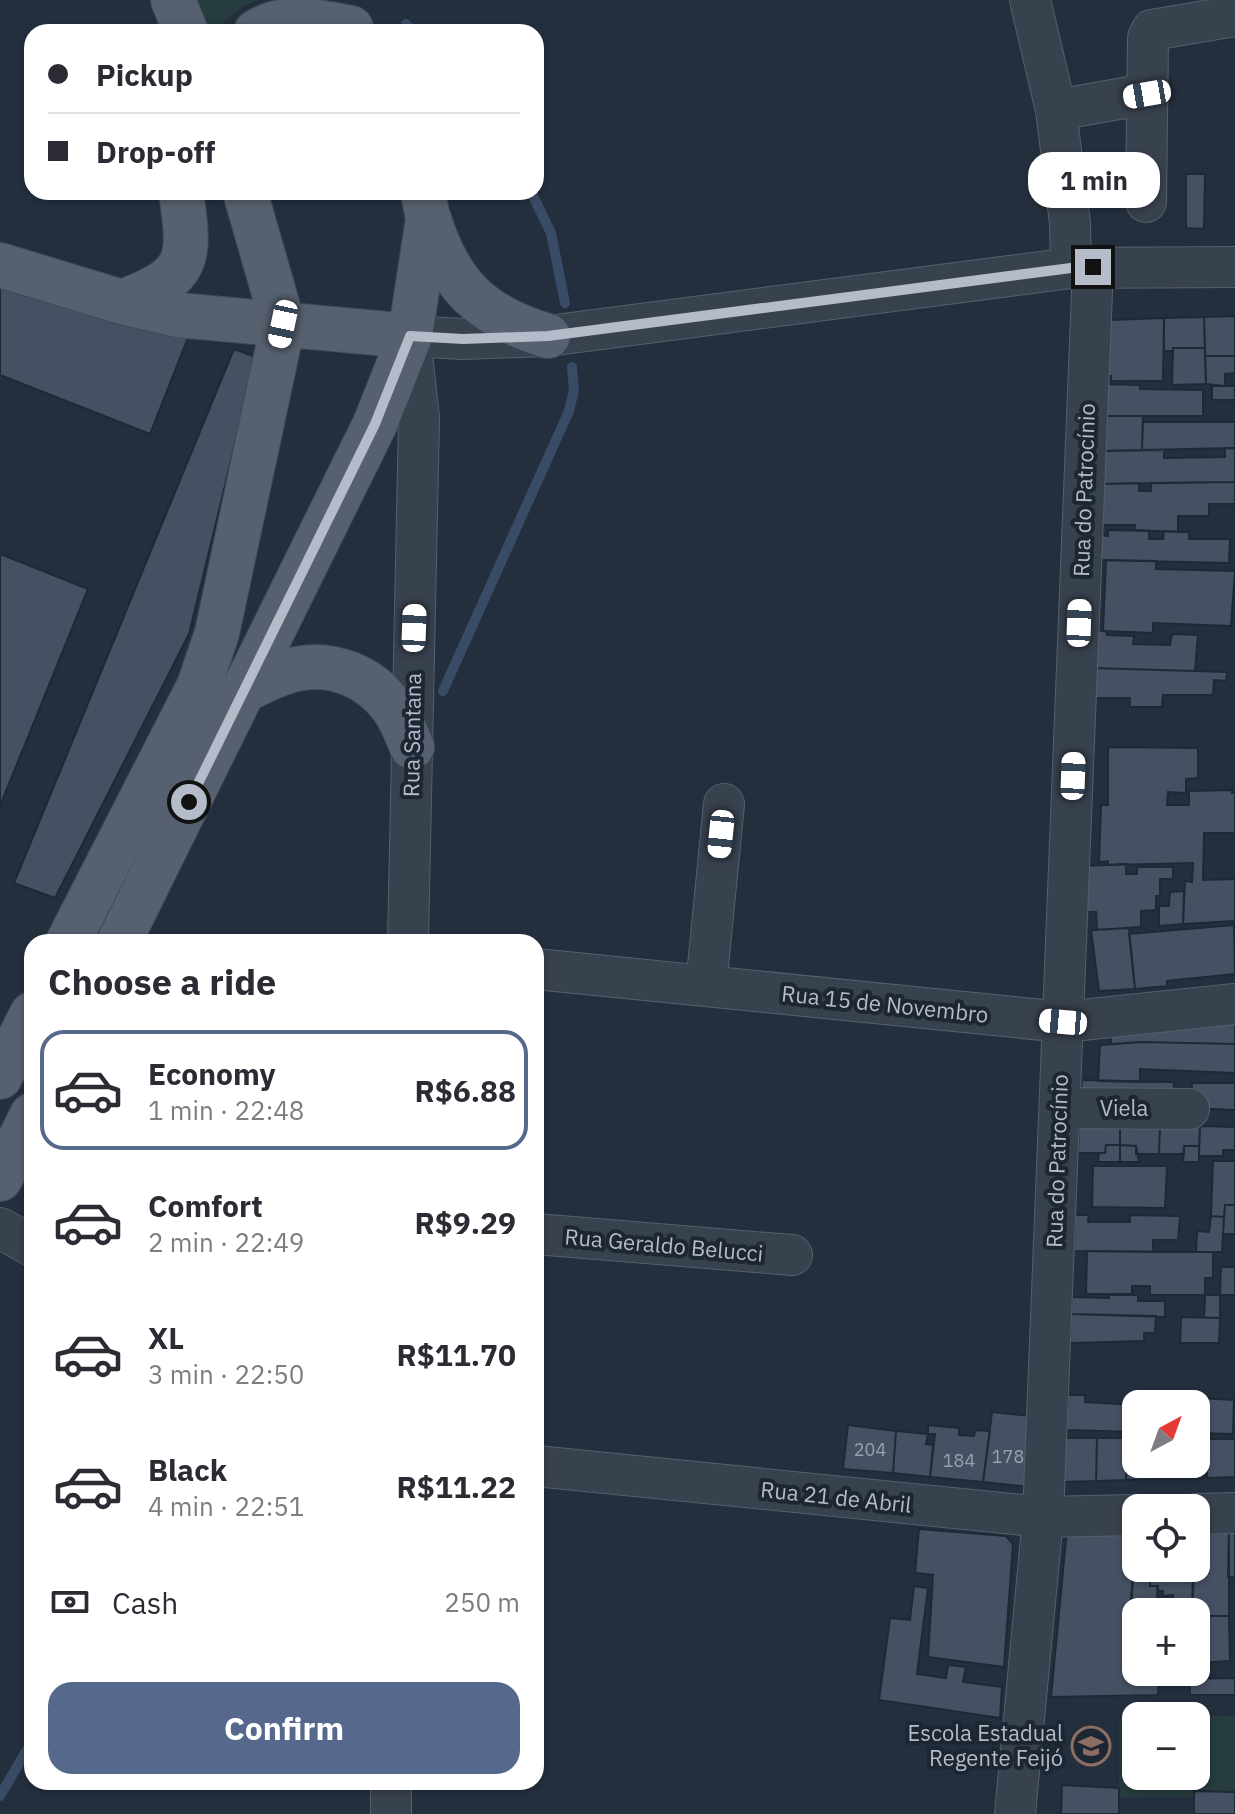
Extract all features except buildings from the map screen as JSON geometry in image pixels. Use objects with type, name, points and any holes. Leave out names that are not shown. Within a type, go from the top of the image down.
[{"type":"main road","points":[[161,0],[162,24]]},
{"type":"main road","points":[[173,0],[183,24]]},
{"type":"main road","points":[[268,24],[296,19],[346,20]]},
{"type":"main road","points":[[122,302],[166,283],[181,264],[187,242],[182,200]]},
{"type":"main road","points":[[72,934],[199,686],[217,633],[283,324],[247,200]]},
{"type":"main road","points":[[123,934],[375,424],[410,336],[426,206]]},
{"type":"main road","points":[[426,206],[437,247],[452,274],[470,296],[494,315],[520,328],[548,336]]},
{"type":"main road","points":[[0,265],[122,302],[178,315],[410,336]]},
{"type":"main road","points":[[245,690],[295,669],[317,667],[339,670],[360,678],[393,707],[412,747]]},
{"type":"main road","points":[[0,1077],[24,1030]]},
{"type":"main road","points":[[0,1179],[24,1131]]},
{"type":"street","name":"Rua do Patrocínio","points":[[1015,1814],[1043,1517],[1063,1022],[1082,267],[1070,223],[1056,110],[1030,0]]},
{"type":"street","points":[[1146,202],[1148,38],[1152,30],[1235,16]]},
{"type":"street","points":[[1056,110],[1147,94]]},
{"type":"street","points":[[410,336],[463,339],[548,336],[1082,267],[1235,267]]},
{"type":"street","name":"Rua Santana","points":[[408,934],[419,418],[410,336]]},
{"type":"street","points":[[706,986],[724,804]]},
{"type":"street","name":"Rua 15 de Novembro","points":[[544,970],[1063,1022],[1235,1004]]},
{"type":"street","name":"Viela","points":[[1060,1108],[1189,1109]]},
{"type":"street","points":[[0,1228],[24,1242]]},
{"type":"street","name":"Rua Geraldo Belucci","points":[[544,1235],[792,1255]]},
{"type":"street","name":"Rua 21 de Abril","points":[[544,1467],[1043,1517],[1122,1515]]},
{"type":"street","points":[[1210,1514],[1235,1513]]},
{"type":"street","points":[[391,1790],[391,1814]]},
{"type":"green space","points":[[190,0],[257,0],[240,8],[222,24],[200,24]]},
{"type":"green space","points":[[1210,1716],[1235,1716],[1235,1792],[1194,1791],[1194,1797],[1119,1798],[1119,1717],[1122,1717],[1122,1790],[1210,1790]]},
{"type":"waterway","points":[[535,200],[551,233],[565,303]]},
{"type":"waterway","points":[[443,691],[569,411],[574,390],[572,367]]},
{"type":"waterway","points":[[0,1796],[24,1755]]},
{"type":"place","name":"Escola Estadual Regente Feijó","points":[[1091,1746]]},
{"type":"route","points":[[189,802],[375,424],[410,336],[463,339],[548,336],[1093,267]]}]
